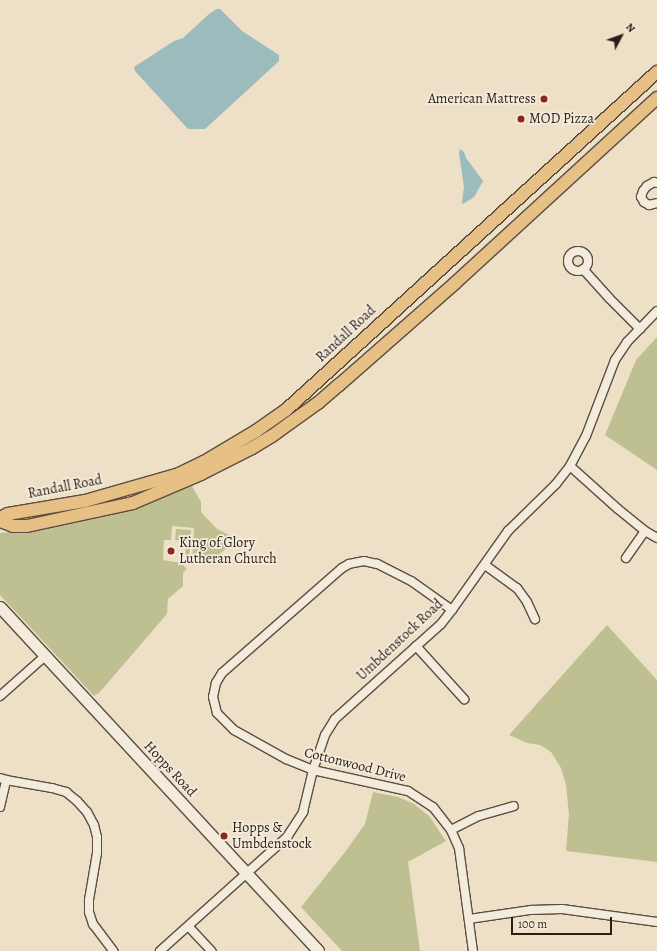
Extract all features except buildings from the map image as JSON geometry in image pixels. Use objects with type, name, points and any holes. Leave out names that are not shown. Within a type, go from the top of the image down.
[{"type":"main road","name":"Randall Road","points":[[657,72],[286,410],[256,431],[204,462],[179,474],[85,501],[8,514],[0,520],[13,526],[28,526],[133,503],[201,474],[272,436],[318,404],[455,283],[657,98]]},
{"type":"main road","name":"Hopps Road","points":[[0,607],[318,951]]},
{"type":"street","points":[[657,183],[654,182],[646,186],[643,190],[641,198],[649,205],[657,203]]},
{"type":"street","points":[[583,269],[640,329]]},
{"type":"street","name":"Umbdenstock Road","points":[[160,951],[189,927],[246,873],[278,846],[295,826],[303,812],[313,770],[325,735],[335,719],[345,708],[416,646],[452,610],[508,531],[556,484],[570,466],[586,436],[615,360],[627,342],[657,311]]},
{"type":"street","points":[[570,466],[645,531],[657,538]]},
{"type":"street","points":[[626,558],[645,531]]},
{"type":"street","name":"Cottonwood Drive","points":[[452,610],[411,581],[377,564],[364,561],[357,562],[342,568],[222,673],[216,683],[213,697],[217,713],[225,722],[234,730],[279,756],[313,770],[408,791],[433,807],[451,830],[459,848],[473,951]]},
{"type":"street","points":[[485,565],[517,588],[527,602],[535,619]]},
{"type":"street","points":[[416,646],[464,699]]},
{"type":"street","points":[[0,696],[45,656]]},
{"type":"street","points":[[0,807],[3,779],[46,786],[66,792],[87,812],[94,825],[97,837],[97,853],[89,900],[89,912],[93,924],[113,951]]},
{"type":"street","points":[[451,830],[480,816],[514,806]]},
{"type":"street","points":[[469,919],[531,910],[562,909],[657,922]]},
{"type":"street","points":[[189,927],[211,951]]},
{"type":"green space","points":[[657,337],[657,470],[605,435],[636,360]]},
{"type":"green space","points":[[192,486],[201,502],[201,512],[217,529],[237,539],[208,564],[196,563],[192,565],[194,528],[172,526],[171,540],[164,540],[163,560],[181,563],[187,569],[183,573],[183,586],[168,599],[167,614],[99,693],[94,696],[0,595],[0,533],[31,530],[96,518]]},
{"type":"green space","points":[[176,529],[191,530],[189,565],[185,559],[186,541],[175,540]]},
{"type":"green space","points":[[607,625],[657,680],[657,862],[566,851],[569,814],[566,785],[561,768],[551,752],[540,745],[527,743],[509,735]]},
{"type":"green space","points":[[373,792],[398,797],[414,804],[429,816],[446,841],[408,862],[420,951],[342,951],[301,907],[345,852],[365,824]]},
{"type":"water","points":[[217,9],[220,9],[242,31],[279,55],[279,61],[205,129],[188,129],[135,71],[134,67],[174,41],[183,38],[209,14]]},
{"type":"water","points":[[460,149],[464,152],[466,158],[483,181],[474,197],[463,204],[464,187],[459,153]]},
{"type":"place","name":"American Mattress","points":[[544,99]]},
{"type":"place","name":"MOD Pizza","points":[[521,119]]},
{"type":"place","name":"King of Glory Lutheran Church","points":[[171,551]]},
{"type":"place","name":"Hopps & Umbdenstock","points":[[224,836]]}]
